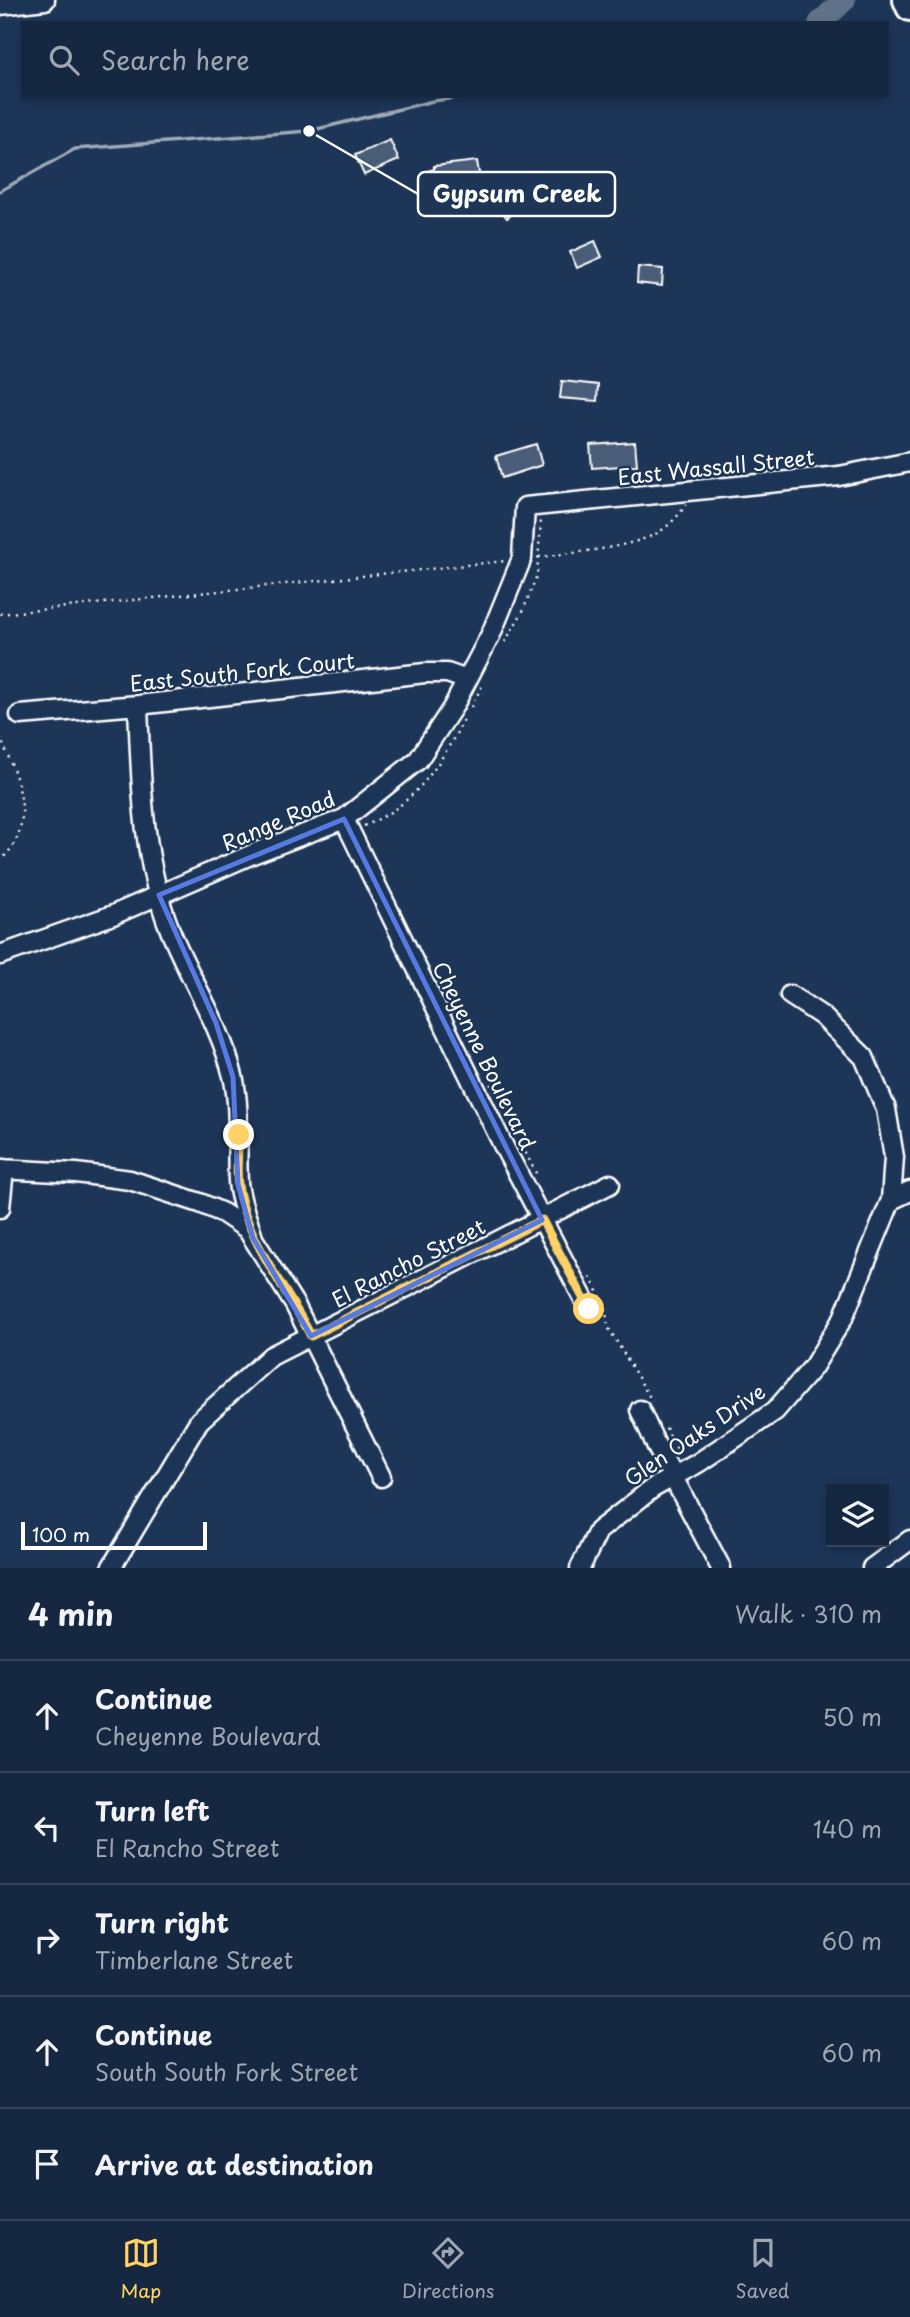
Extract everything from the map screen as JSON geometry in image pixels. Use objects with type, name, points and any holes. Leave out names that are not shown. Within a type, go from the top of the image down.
[{"type":"highway","points":[[907,0],[910,6]]},
{"type":"street","points":[[0,5],[45,0]]},
{"type":"street","name":"East Wassall Street","points":[[525,507],[839,476],[910,462]]},
{"type":"street","name":"Range Road","points":[[0,955],[113,915],[255,853],[344,819],[418,760],[453,707],[530,558],[525,507]]},
{"type":"street","name":"East South Fork Court","points":[[20,715],[138,705],[425,673],[447,673],[467,680]]},
{"type":"street","points":[[138,705],[142,815],[159,895],[170,931],[216,1023],[233,1077],[239,1135],[238,1184],[253,1238]]},
{"type":"street","name":"Cheyenne Boulevard","points":[[344,819],[542,1220],[589,1309]]},
{"type":"street","name":"Glen Oaks Drive","points":[[580,1568],[598,1531],[653,1488],[775,1412],[813,1367],[843,1318],[891,1200],[894,1157],[886,1109],[864,1057],[822,1016],[790,995]]},
{"type":"street","points":[[0,1208],[2,1169],[76,1173],[130,1180],[176,1194],[223,1213],[247,1229],[295,1305],[381,1477]]},
{"type":"street","name":"El Rancho Street","points":[[111,1568],[199,1421],[271,1356],[611,1184]]},
{"type":"street","points":[[891,1200],[910,1191]]},
{"type":"street","points":[[648,1410],[680,1473],[721,1568]]},
{"type":"street","points":[[872,1568],[910,1541]]},
{"type":"path","points":[[0,614],[497,563],[640,541],[674,520],[687,505],[673,506]]},
{"type":"path","points":[[500,651],[523,611],[537,575],[530,558],[541,520]]},
{"type":"path","points":[[361,827],[400,806],[438,768],[489,672]]},
{"type":"path","points":[[0,737],[21,797],[23,827],[9,853],[0,861]]},
{"type":"path","points":[[486,1074],[540,1182]]},
{"type":"path","points":[[587,1270],[605,1305],[608,1327],[648,1410]]},
{"type":"path","points":[[663,1422],[680,1473]]},
{"type":"highlighted area","points":[[344,819],[542,1220],[311,1336],[253,1238],[238,1184],[233,1077],[216,1023],[159,895]]},
{"type":"building","points":[[390,140],[399,160],[364,175],[355,155]]},
{"type":"building","points":[[477,161],[480,179],[437,184],[426,182],[425,172],[434,169],[434,166]]},
{"type":"building","points":[[523,185],[533,198],[507,218],[497,205]]},
{"type":"building","points":[[595,241],[602,257],[577,268],[570,252]]},
{"type":"building","points":[[638,267],[663,269],[662,286],[637,283]]},
{"type":"building","points":[[562,381],[598,385],[597,401],[560,398]]},
{"type":"building","points":[[635,442],[637,465],[592,468],[590,445]]},
{"type":"building","points":[[536,444],[542,465],[502,478],[496,456]]},
{"type":"waterway","points":[[822,21],[844,0]]},
{"type":"waterway","points":[[0,191],[75,149],[309,131],[456,98]]},
{"type":"place","name":"Gypsum Creek","points":[[309,131]]},
{"type":"route","points":[[239,1135],[238,1184],[253,1238],[311,1336],[542,1220],[589,1309]]}]
